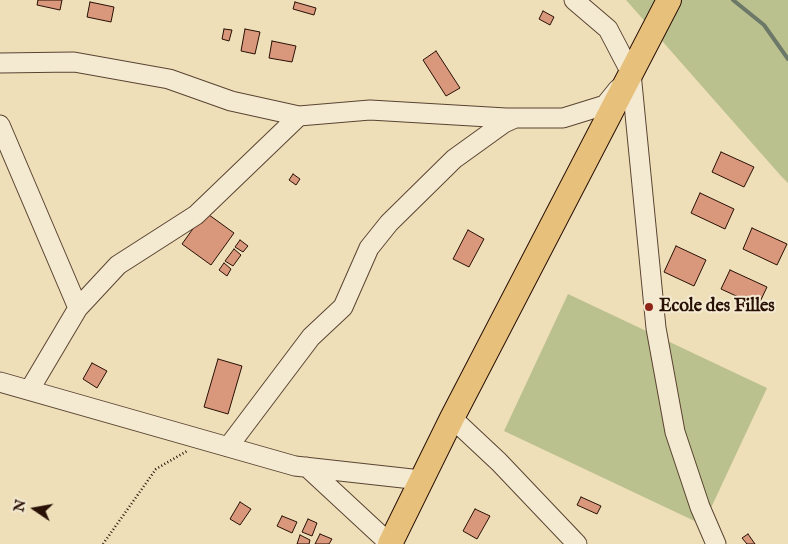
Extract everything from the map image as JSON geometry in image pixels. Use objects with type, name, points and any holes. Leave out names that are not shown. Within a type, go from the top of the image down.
[{"type":"main road","points":[[390,544],[452,418],[669,0]]},
{"type":"street","points":[[574,0],[608,29],[632,73],[656,328],[675,432],[700,507],[716,544]]},
{"type":"street","points":[[0,63],[74,62],[159,77],[231,101],[299,116],[370,110],[516,118],[563,118],[605,105],[632,73]]},
{"type":"street","points":[[30,389],[78,308],[118,265],[196,215],[299,116]]},
{"type":"street","points":[[228,447],[311,338],[343,306],[369,248],[389,223],[454,159],[504,123],[516,118]]},
{"type":"street","points":[[0,124],[78,308]]},
{"type":"street","points":[[0,382],[295,466],[421,480]]},
{"type":"street","points":[[452,418],[499,462],[577,544]]},
{"type":"street","points":[[307,467],[390,544]]},
{"type":"path","points":[[103,544],[156,468],[206,441]]},
{"type":"green space","points":[[626,0],[788,0],[788,183],[781,176]]},
{"type":"green space","points":[[568,294],[767,388],[703,525],[504,431]]},
{"type":"building","points":[[38,0],[62,0],[60,10],[37,5]]},
{"type":"building","points":[[90,2],[114,7],[111,22],[87,17]]},
{"type":"building","points":[[295,2],[316,8],[314,15],[293,9]]},
{"type":"building","points":[[543,11],[554,17],[550,25],[539,19]]},
{"type":"building","points":[[224,29],[232,30],[229,41],[222,39]]},
{"type":"building","points":[[245,29],[260,32],[255,54],[241,51]]},
{"type":"building","points":[[272,41],[296,46],[292,62],[269,58]]},
{"type":"building","points":[[436,51],[460,88],[446,96],[423,60]]},
{"type":"building","points":[[721,152],[754,167],[744,187],[712,172]]},
{"type":"building","points":[[293,174],[300,179],[296,185],[289,180]]},
{"type":"building","points":[[700,193],[734,209],[725,229],[691,213]]},
{"type":"building","points":[[205,212],[234,233],[211,265],[182,244]]},
{"type":"building","points":[[752,228],[787,244],[777,265],[743,249]]},
{"type":"building","points":[[468,230],[484,239],[469,267],[453,259]]},
{"type":"building","points":[[240,240],[248,246],[243,252],[235,247]]},
{"type":"building","points":[[676,246],[706,260],[694,286],[664,272]]},
{"type":"building","points":[[234,249],[241,255],[233,266],[225,261]]},
{"type":"building","points":[[224,263],[231,269],[227,276],[219,270]]},
{"type":"building","points":[[730,270],[767,287],[758,306],[721,289]]},
{"type":"building","points":[[218,359],[242,366],[228,414],[204,407]]},
{"type":"building","points":[[92,363],[107,371],[97,388],[83,379]]},
{"type":"building","points":[[581,497],[601,506],[597,514],[577,505]]},
{"type":"building","points":[[240,502],[251,509],[240,525],[230,519]]},
{"type":"building","points":[[475,509],[490,516],[477,539],[463,531]]},
{"type":"building","points":[[282,516],[297,522],[292,533],[277,526]]},
{"type":"building","points":[[308,519],[317,523],[312,536],[302,532]]},
{"type":"building","points":[[320,534],[332,539],[329,544],[315,544]]},
{"type":"building","points":[[748,534],[755,544],[747,544],[742,538]]},
{"type":"building","points":[[300,535],[310,540],[309,544],[297,544]]},
{"type":"waterway","points":[[733,0],[764,25],[788,59]]},
{"type":"place","name":"Ecole des Filles","points":[[649,307]]}]
